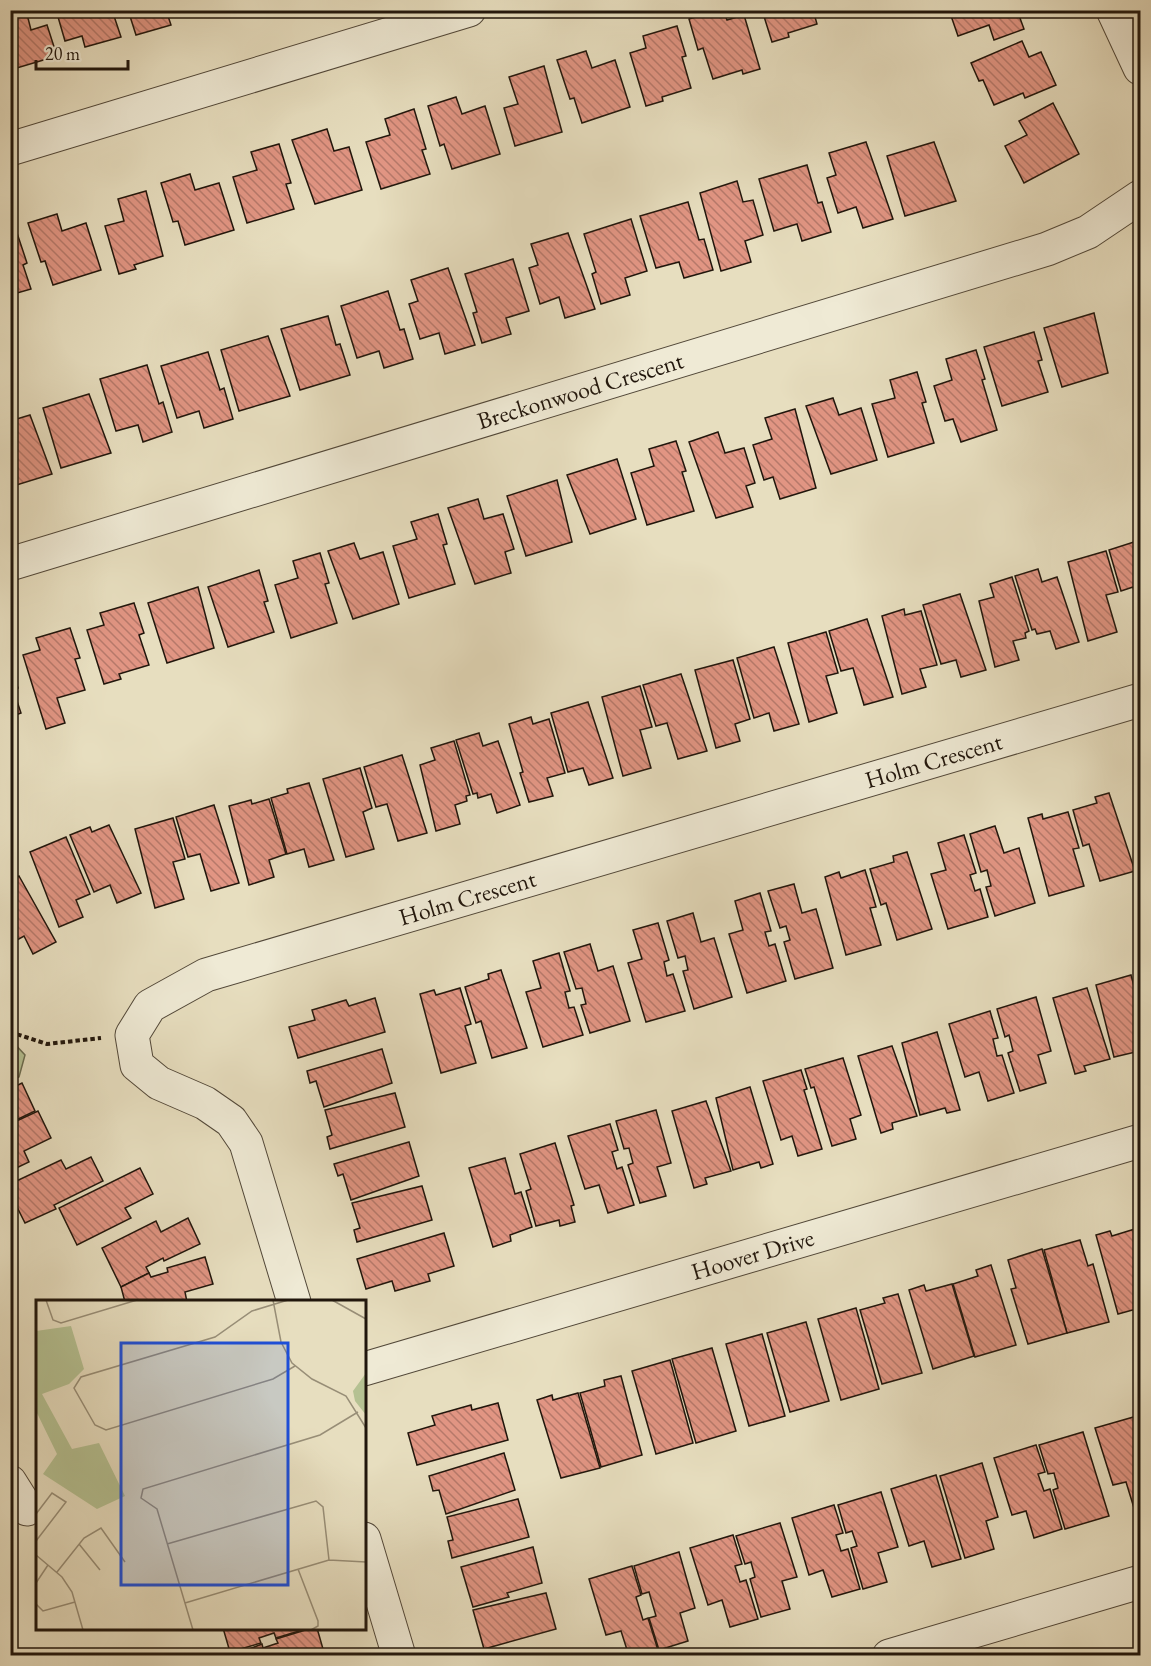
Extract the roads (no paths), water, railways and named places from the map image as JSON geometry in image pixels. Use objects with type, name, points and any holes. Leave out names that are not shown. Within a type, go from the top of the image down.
[{"type":"street","points":[[10,149],[469,10]]},
{"type":"street","points":[[1113,10],[1140,68]]},
{"type":"street","name":"Breckonwood Crescent","points":[[10,564],[1047,249],[1088,232],[1140,197]]},
{"type":"street","name":"Holm Crescent","points":[[293,1300],[246,1143],[231,1121],[205,1103],[159,1083],[137,1065],[132,1035],[150,1006],[206,975],[1140,700]]},
{"type":"street","name":"Hoover Drive","points":[[366,1368],[1140,1141]]},
{"type":"street","points":[[366,1546],[399,1656]]},
{"type":"street","points":[[889,1656],[1140,1582]]}]
